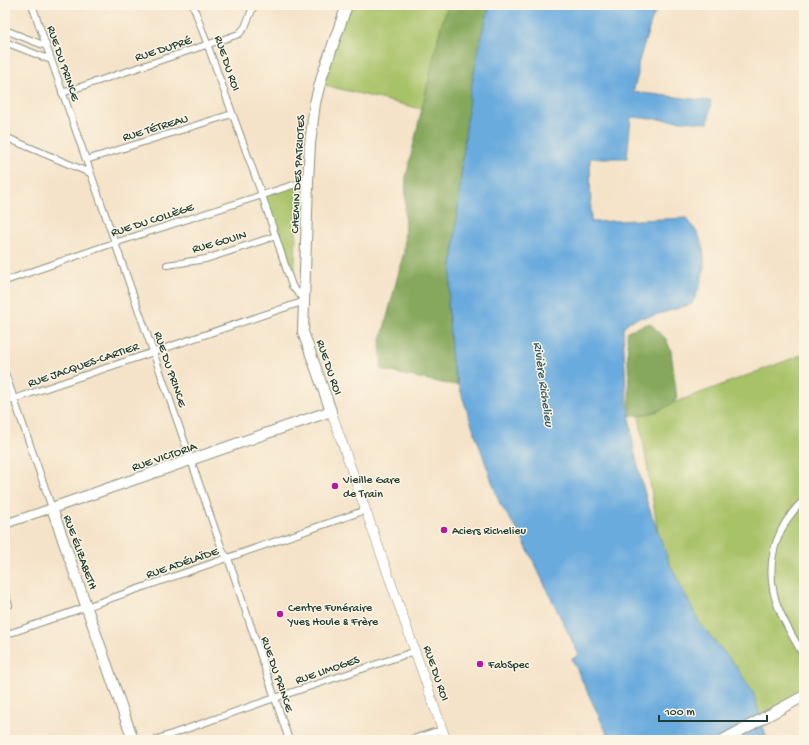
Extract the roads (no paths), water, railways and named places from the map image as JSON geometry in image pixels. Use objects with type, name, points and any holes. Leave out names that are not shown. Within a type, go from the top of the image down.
[{"type":"main road","name":"CHEMIN DES PATRIOTES","points":[[305,301],[308,182],[311,126],[314,103],[322,76],[348,5]]},
{"type":"main road","name":"RUE DU ROI","points":[[305,301],[304,332],[446,740]]},
{"type":"main road","name":"RUE VICTORIA","points":[[52,508],[331,411]]},
{"type":"main road","name":"RUE ÉLIZABETH","points":[[52,508],[133,740]]},
{"type":"main road","points":[[723,740],[804,696]]},
{"type":"street","name":"RUE DU PRINCE","points":[[32,5],[223,552],[228,558],[289,740]]},
{"type":"street","name":"RUE DU ROI","points":[[193,5],[262,195],[292,286],[305,301]]},
{"type":"street","name":"RUE DUPRÉ","points":[[62,93],[239,34],[242,31],[254,5]]},
{"type":"street","points":[[5,30],[46,46]]},
{"type":"street","points":[[5,42],[51,60]]},
{"type":"street","name":"RUE TÉTREAU","points":[[86,160],[232,114]]},
{"type":"street","points":[[5,137],[90,172]]},
{"type":"street","name":"RUE DU COLLÈGE","points":[[5,281],[115,243],[262,195],[308,182]]},
{"type":"street","name":"RUE GOUIN","points":[[167,265],[206,259],[276,236]]},
{"type":"street","name":"RUE JACQUES-CARTIER","points":[[5,402],[305,301]]},
{"type":"street","name":"RUE ÉLIZABETH","points":[[5,373],[52,508]]},
{"type":"street","points":[[804,500],[790,515],[780,532],[773,555],[772,567],[773,590],[777,603],[804,657]]},
{"type":"street","name":"RUE VICTORIA","points":[[5,524],[52,508]]},
{"type":"street","name":"RUE ADÉLAÏDE","points":[[5,635],[366,510]]},
{"type":"street","points":[[5,594],[9,605]]},
{"type":"street","name":"RUE LIMOGES","points":[[155,740],[416,651]]},
{"type":"street","points":[[410,740],[434,732],[443,731]]},
{"type":"water","name":"Rivière Richelieu","points":[[490,5],[659,5],[652,19],[638,64],[638,74],[633,92],[711,101],[708,123],[631,117],[627,158],[590,158],[591,222],[687,218],[698,234],[703,247],[703,272],[699,288],[692,304],[652,316],[638,318],[628,322],[623,329],[626,390],[634,451],[647,502],[669,562],[700,624],[735,665],[753,692],[767,740],[610,740],[572,659],[579,655],[520,534],[500,504],[466,408],[452,363],[448,306],[469,99],[482,33]]},
{"type":"place","name":"Vieille Gare de Train","points":[[335,486]]},
{"type":"place","name":"Aciers Richelieu","points":[[444,530]]},
{"type":"place","name":"Centre Funéraire Yves Houle & Frère","points":[[280,614]]},
{"type":"place","name":"FabSpec","points":[[480,664]]}]
